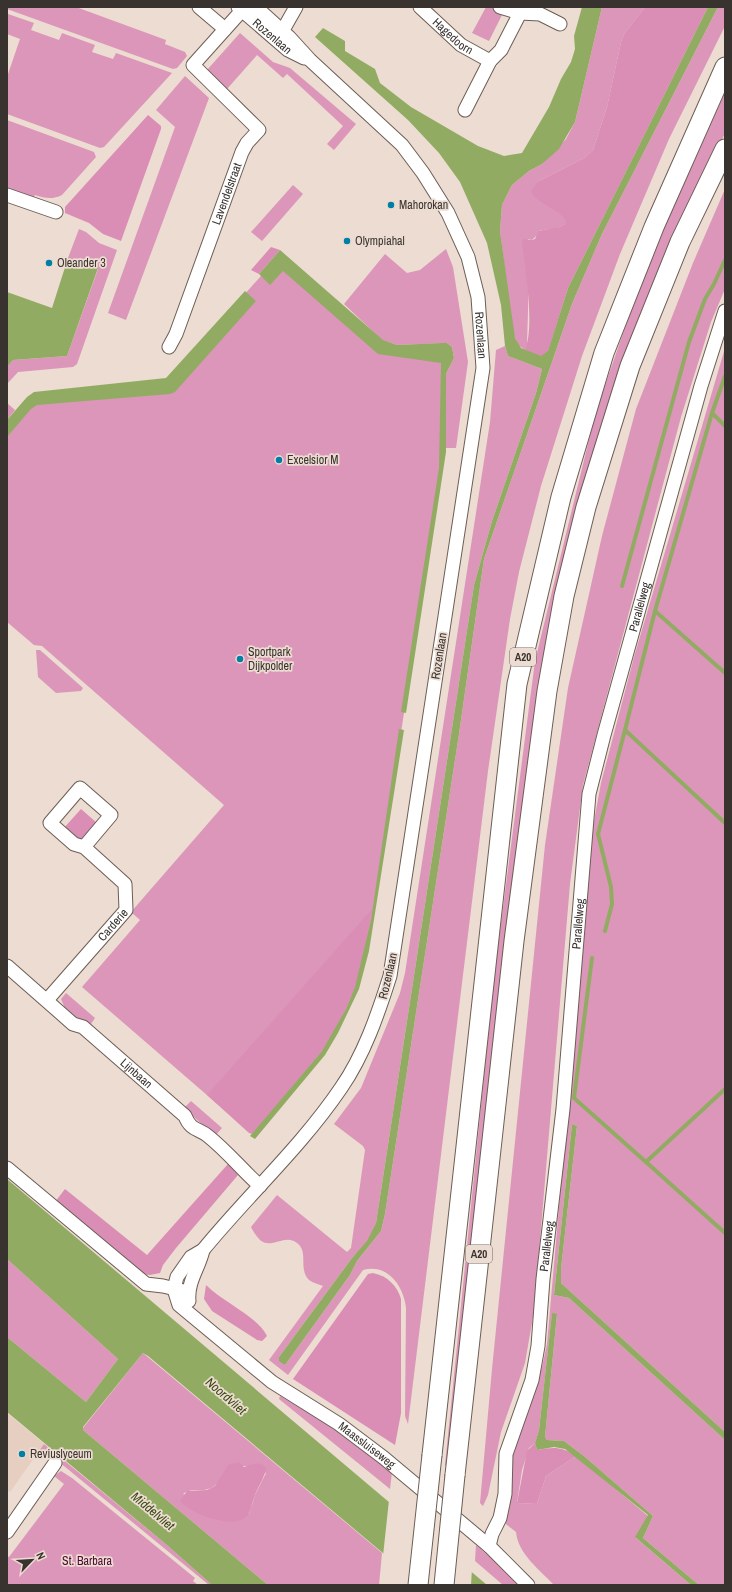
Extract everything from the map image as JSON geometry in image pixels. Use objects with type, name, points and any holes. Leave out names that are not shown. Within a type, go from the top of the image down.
[{"type":"highway","name":"A20","points":[[418,1585],[517,684],[561,497],[604,353],[654,228],[725,67]]},
{"type":"highway","name":"A20","points":[[444,1585],[514,941],[547,691],[564,596],[586,507],[630,366],[680,242],[725,149]]},
{"type":"street","points":[[199,7],[226,29],[242,8]]},
{"type":"street","name":"Rozenlaan","points":[[174,1289],[177,1277],[191,1257],[203,1250],[277,1169],[341,1087],[369,1033],[381,1005],[390,976],[483,368],[478,297],[468,257],[448,213],[423,172],[402,145],[310,60],[288,50],[280,36],[256,7]]},
{"type":"street","points":[[280,36],[296,7]]},
{"type":"street","name":"Hagedoorn","points":[[420,7],[461,45],[490,62]]},
{"type":"street","points":[[500,7],[520,13],[540,14],[560,24]]},
{"type":"street","name":"Rozenlaan","points":[[242,8],[280,36]]},
{"type":"street","points":[[465,110],[490,62],[501,50],[520,13]]},
{"type":"street","name":"Lavendelstraat","points":[[169,348],[176,334],[242,152],[247,143],[260,130],[193,65],[226,29]]},
{"type":"street","points":[[7,194],[56,212]]},
{"type":"street","name":"Parallelweg","points":[[489,1546],[492,1534],[500,1518],[505,1494],[506,1454],[532,1380],[538,1346],[543,1279],[563,1109],[589,794],[701,386],[725,311]]},
{"type":"street","name":"Carderie","points":[[47,1000],[126,910],[125,884],[84,847],[74,844],[50,823],[80,788],[111,815],[84,847]]},
{"type":"street","name":"Lijnbaan","points":[[7,966],[73,1024],[83,1027],[185,1116],[188,1124],[197,1132],[206,1134],[231,1156],[245,1173],[260,1186]]},
{"type":"street","points":[[7,1168],[146,1284],[188,1292],[189,1302],[195,1318]]},
{"type":"street","name":"Rozenlaan","points":[[188,1292],[191,1280],[200,1264],[203,1250]]},
{"type":"street","name":"Maassluiseweg","points":[[174,1289],[179,1305],[272,1382],[339,1424],[384,1458],[489,1546],[528,1585]]},
{"type":"street","points":[[7,1532],[55,1463]]},
{"type":"shaded area","points":[[645,7],[708,7],[568,288],[548,352],[541,357],[525,350],[528,340],[529,312],[522,242],[523,239],[535,239],[538,231],[560,227],[565,224],[566,221],[558,213],[537,199],[531,191],[539,181],[584,158],[593,150],[607,107],[621,42],[624,34]]},
{"type":"shaded area","points":[[148,115],[161,126],[161,129],[121,241],[103,234],[89,223],[65,213],[65,207]]},
{"type":"shaded area","points":[[271,247],[280,250],[259,274],[251,270]]},
{"type":"shaded area","points":[[81,809],[97,823],[83,841],[77,841],[63,829]]},
{"type":"shaded area","points":[[372,909],[361,966],[355,987],[346,1009],[322,1051],[252,1134],[249,1133],[207,1095]]},
{"type":"shaded area","points":[[228,1164],[238,1175],[176,1248],[163,1265],[160,1273],[150,1275],[142,1274],[55,1202],[65,1189],[147,1255]]},
{"type":"shaded area","points":[[373,1273],[383,1276],[391,1282],[397,1289],[401,1299],[401,1413],[395,1445],[293,1379],[368,1274]]},
{"type":"shaded area","points":[[206,1285],[256,1322],[267,1336],[262,1341],[257,1340],[212,1311],[204,1299]]},
{"type":"shaded area","name":"Reviuslyceum","points":[[7,1413],[44,1444],[10,1492],[7,1490]]},
{"type":"shaded area","points":[[535,1443],[537,1450],[557,1448],[566,1450],[576,1456],[546,1476],[537,1504],[517,1503],[527,1451]]},
{"type":"shaded area","points":[[239,1462],[244,1467],[259,1463],[266,1469],[255,1494],[249,1513],[242,1520],[224,1521],[213,1519],[193,1511],[180,1501],[187,1491],[207,1490],[215,1486],[228,1465]]},
{"type":"green space","points":[[7,7],[76,7],[166,40],[165,44],[185,52],[187,56],[177,68],[173,69],[7,9]]},
{"type":"green space","points":[[486,7],[492,7],[503,13],[489,41],[472,33]]},
{"type":"green space","points":[[602,7],[645,7],[624,34],[621,42],[607,107],[593,150],[584,158],[539,181],[536,198],[563,215],[567,221],[558,228],[538,231],[537,235],[532,240],[528,239],[528,311],[527,345],[525,350],[518,345],[513,333],[500,231],[502,205],[512,185],[529,171],[542,164],[566,139],[575,122]]},
{"type":"green space","points":[[718,7],[725,7],[725,26],[669,139],[620,254],[582,356],[541,486],[519,572],[510,619],[488,771],[408,1424],[405,1416],[406,1308],[402,1292],[393,1278],[380,1270],[363,1270],[288,1375],[269,1360],[323,1286],[309,1280],[306,1276],[301,1247],[297,1243],[292,1240],[283,1240],[273,1243],[264,1243],[255,1234],[251,1227],[277,1195],[347,1252],[351,1248],[365,1150],[363,1146],[334,1124],[361,1088],[400,993],[405,973],[490,422],[496,350],[505,346],[508,356],[542,369],[536,393],[492,521],[474,585],[376,1223],[368,1241],[352,1258],[279,1357],[285,1365],[350,1275],[357,1261],[381,1231],[385,1214],[459,734],[484,559],[572,304],[602,234]]},
{"type":"green space","points":[[8,14],[34,23],[31,30],[59,40],[62,33],[95,45],[92,52],[113,59],[116,53],[172,73],[104,147],[100,148],[7,114],[7,77],[20,39],[7,34]]},
{"type":"green space","points":[[240,33],[273,62],[290,68],[356,124],[334,150],[327,144],[343,126],[287,74],[283,78],[257,55],[227,89],[207,70]]},
{"type":"green space","points":[[185,76],[209,98],[126,320],[108,313],[175,127],[156,110]]},
{"type":"green space","points":[[725,91],[725,133],[666,257],[603,418],[563,563],[448,1468],[445,1465],[494,977],[535,661],[596,411],[642,279]]},
{"type":"green space","points":[[7,120],[94,152],[96,157],[62,195],[58,197],[48,198],[35,195],[33,199],[7,189]]},
{"type":"green space","points":[[293,185],[303,194],[262,241],[251,232]]},
{"type":"green space","points":[[725,189],[725,289],[711,322],[681,417],[583,785],[570,884],[534,1311],[525,1363],[501,1432],[488,1495],[483,1506],[480,1503],[492,1369],[545,845],[568,688],[602,536],[636,409],[693,263]]},
{"type":"green space","points":[[79,229],[86,232],[99,243],[117,250],[77,364],[73,367],[18,372],[7,384],[7,367],[13,360],[67,356],[98,269],[68,258]]},
{"type":"green space","points":[[446,249],[453,267],[468,362],[456,448],[446,448],[446,374],[454,358],[452,347],[447,343],[397,345],[382,340],[344,304],[385,254],[407,273],[420,270]]},
{"type":"green space","name":"Sportpark Dijkpolder","points":[[279,256],[382,350],[444,358],[442,464],[371,929],[361,975],[333,1038],[252,1134],[82,987],[140,920],[131,912],[224,805],[42,646],[34,645],[7,622],[7,431],[35,399],[165,383]]},
{"type":"green space","points":[[725,348],[725,1432],[561,1283],[561,1269],[577,1126],[572,1124],[554,1295],[569,1298],[725,1440],[725,1585],[699,1585],[643,1538],[653,1516],[584,1456],[564,1441],[547,1440],[545,1437],[557,1314],[552,1314],[539,1430],[535,1443],[529,1448],[522,1470],[517,1503],[537,1504],[546,1476],[576,1456],[648,1516],[636,1538],[691,1585],[554,1585],[530,1561],[521,1547],[516,1532],[502,1521],[517,1430],[542,1367],[547,1344],[592,832],[601,783],[634,657]]},
{"type":"green space","points":[[7,403],[15,410],[7,420]]},
{"type":"green space","points":[[36,650],[40,650],[83,688],[81,691],[56,693],[38,677]]},
{"type":"green space","points":[[66,993],[95,1018],[89,1027],[82,1020],[75,1020],[61,1008],[64,1006],[61,999]]},
{"type":"green space","points":[[191,1101],[222,1128],[215,1136],[184,1108]]},
{"type":"green space","points":[[7,1259],[118,1359],[86,1402],[7,1337]]},
{"type":"green space","points":[[143,1353],[382,1553],[379,1585],[268,1585],[83,1430],[83,1428]],"holes":[[[228,1466],[248,1466],[266,1473],[255,1495],[249,1514],[183,1494],[192,1490],[205,1490],[212,1488],[220,1480]]]},
{"type":"green space","points":[[280,1396],[353,1440],[392,1472],[390,1489],[279,1399]]},
{"type":"green space","points":[[44,1444],[168,1546],[212,1585],[209,1585],[64,1466],[39,1451]]},
{"type":"green space","name":"St. Barbara","points":[[61,1471],[72,1478],[195,1578],[193,1581],[198,1585],[7,1585],[7,1556],[9,1557],[64,1484],[54,1476]]},
{"type":"green space","points":[[476,1545],[506,1571],[517,1585],[503,1585],[475,1561]]},
{"type":"water","points":[[582,7],[602,7],[575,122],[559,149],[542,164],[529,171],[512,185],[502,205],[500,231],[515,338],[521,348],[541,356],[548,351],[568,288],[708,7],[718,7],[602,234],[572,304],[484,559],[459,734],[385,1214],[381,1231],[357,1261],[350,1275],[285,1365],[279,1361],[279,1357],[352,1258],[367,1241],[376,1223],[474,585],[492,521],[536,393],[542,369],[508,356],[505,346],[501,305],[487,243],[460,182],[439,153],[408,120],[315,37],[323,28],[345,41],[345,51],[375,69],[380,83],[411,107],[478,146],[504,156],[522,153],[549,107],[561,79],[571,62],[575,49],[574,36]]},
{"type":"water","points":[[280,250],[383,340],[397,345],[447,343],[452,347],[454,358],[446,374],[446,452],[406,713],[401,712],[439,468],[441,363],[378,354],[283,271],[270,285],[259,274]]},
{"type":"water","points":[[68,258],[98,268],[67,356],[13,360],[7,367],[7,292],[52,308]]},
{"type":"water","points":[[245,291],[256,301],[175,392],[170,394],[37,405],[31,409],[7,437],[7,420],[27,397],[34,392],[166,378]]},
{"type":"water","points":[[399,729],[404,730],[369,951],[359,989],[338,1033],[325,1055],[255,1139],[250,1136],[322,1051],[346,1009],[355,987],[371,920]]},
{"type":"water","points":[[572,1124],[577,1126],[561,1269],[561,1283],[725,1432],[725,1440],[569,1298],[554,1295]]},
{"type":"water","points":[[7,1179],[487,1585],[421,1585],[143,1353],[83,1427],[83,1430],[268,1585],[212,1585],[168,1546],[7,1412],[7,1337],[86,1402],[118,1359],[7,1259]]},
{"type":"water","points":[[552,1313],[557,1314],[545,1437],[547,1440],[564,1441],[584,1456],[653,1516],[643,1538],[699,1585],[691,1585],[635,1537],[648,1515],[565,1449],[554,1447],[537,1450],[535,1443],[539,1430]]},
{"type":"pier","points":[[389,1500],[472,1569],[471,1585],[418,1585],[383,1556]]},
{"type":"waterway","points":[[622,586],[689,342],[705,299],[725,260]]},
{"type":"waterway","points":[[712,413],[725,376]]},
{"type":"waterway","points":[[655,611],[712,413],[725,426]]},
{"type":"waterway","points":[[725,673],[655,611],[625,730],[725,823]]},
{"type":"waterway","points":[[605,931],[612,904],[611,887],[598,834],[625,730]]},
{"type":"waterway","points":[[592,958],[574,1098],[646,1162],[725,1089]]},
{"type":"waterway","points":[[646,1162],[725,1233]]},
{"type":"place","name":"Mahorokan","points":[[391,205]]},
{"type":"place","name":"Olympiahal","points":[[347,241]]},
{"type":"place","name":"Oleander 3","points":[[49,263]]},
{"type":"place","name":"Excelsior M","points":[[279,460]]},
{"type":"place","name":"Sportpark Dijkpolder","points":[[240,659]]},
{"type":"place","name":"Reviuslyceum","points":[[22,1454]]},
{"type":"water label","name":"Noordvliet","points":[[226,1396]]},
{"type":"water label","name":"Middelvliet","points":[[153,1511]]}]
